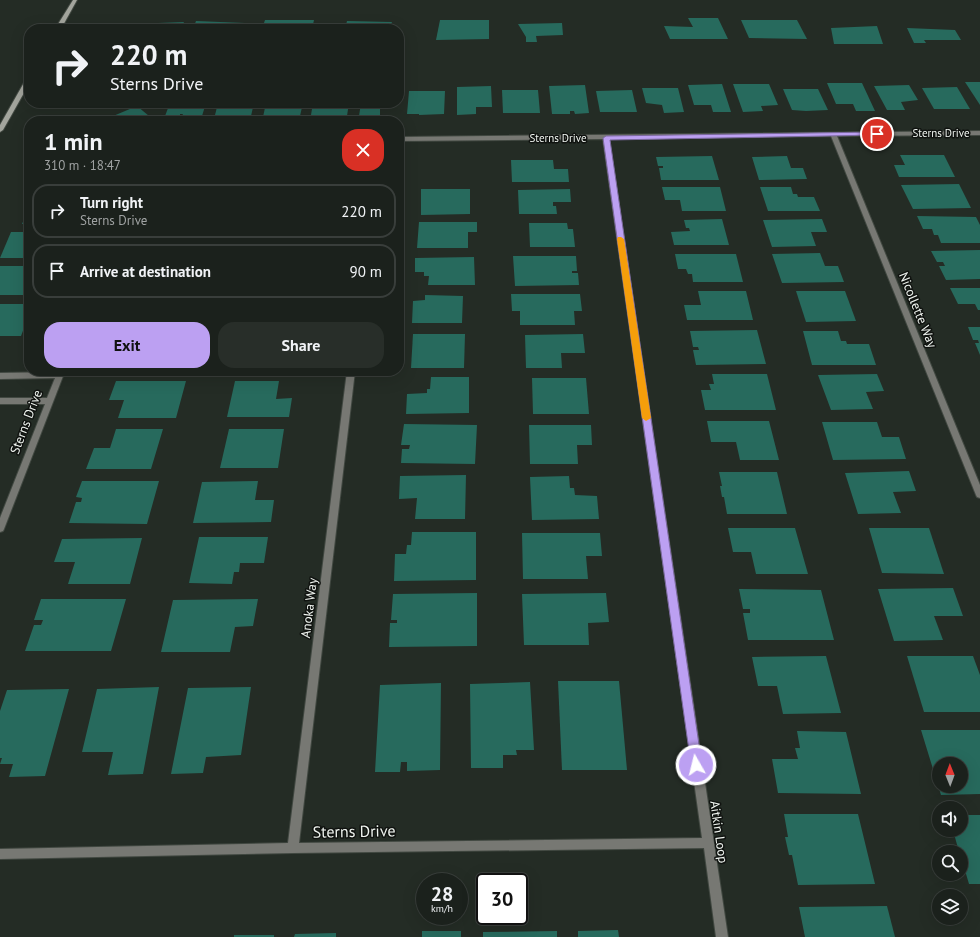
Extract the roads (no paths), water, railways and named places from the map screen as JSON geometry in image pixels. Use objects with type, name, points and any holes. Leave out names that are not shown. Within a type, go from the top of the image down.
[{"type":"street","points":[[61,24],[75,0]]},
{"type":"street","points":[[0,130],[24,88]]},
{"type":"street","name":"Sterns Drive","points":[[404,139],[980,133]]},
{"type":"street","name":"Nicollette Way","points":[[833,134],[980,495]]},
{"type":"street","name":"Aitkin Loop","points":[[606,138],[722,937]]},
{"type":"street","points":[[0,376],[24,375]]},
{"type":"street","name":"Sterns Drive","points":[[0,529],[59,376]]},
{"type":"street","name":"Anoka Way","points":[[293,848],[350,376]]},
{"type":"street","points":[[0,402],[49,401]]},
{"type":"street","name":"Sterns Drive","points":[[0,854],[293,848],[708,843]]}]
